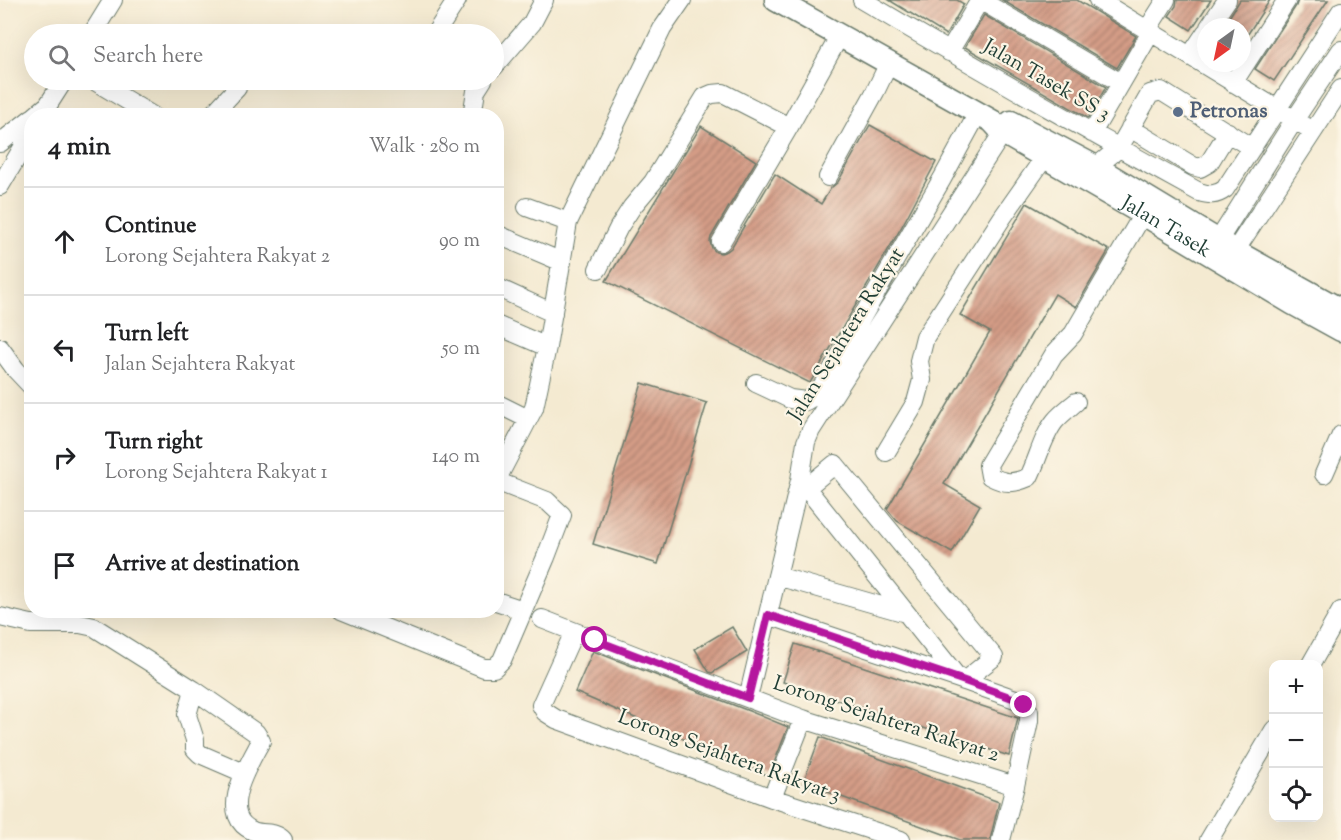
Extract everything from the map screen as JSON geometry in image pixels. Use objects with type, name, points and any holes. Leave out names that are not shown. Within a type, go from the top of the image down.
[{"type":"main road","name":"Jalan Tasek","points":[[776,0],[996,122],[1096,167],[1221,249]]},
{"type":"main road","name":"Jalan Tasek","points":[[996,122],[1044,158],[1143,214],[1221,249],[1341,310]]},
{"type":"main road","points":[[1221,249],[1250,278],[1341,330]]},
{"type":"street","points":[[98,24],[113,0]]},
{"type":"street","points":[[441,24],[457,0]]},
{"type":"street","points":[[504,55],[532,23],[544,0]]},
{"type":"street","points":[[504,466],[534,408],[547,347],[568,222],[662,28],[682,0]]},
{"type":"street","name":"Jalan Tasek SS 3","points":[[862,0],[949,52],[1199,192],[1216,195],[1224,189],[1252,148]]},
{"type":"street","points":[[949,52],[980,0],[1122,83]]},
{"type":"street","points":[[1092,133],[1122,83],[1166,0]]},
{"type":"street","points":[[1215,18],[1227,0]]},
{"type":"street","points":[[1233,83],[1287,0]]},
{"type":"street","points":[[1102,1],[1313,131]]},
{"type":"street","points":[[1096,167],[1119,148],[1150,94],[1161,91],[1252,148],[1341,11]]},
{"type":"street","points":[[721,242],[840,35]]},
{"type":"street","points":[[1190,56],[1197,46]]},
{"type":"street","points":[[1221,249],[1295,119],[1341,50]]},
{"type":"street","points":[[828,177],[889,63]]},
{"type":"street","points":[[1221,249],[1313,131],[1341,89]]},
{"type":"street","points":[[43,108],[57,90]]},
{"type":"street","points":[[110,90],[140,108]]},
{"type":"street","points":[[219,108],[235,90]]},
{"type":"street","points":[[473,108],[477,90]]},
{"type":"street","points":[[598,269],[619,227],[653,182],[705,97],[723,93],[789,127]]},
{"type":"street","points":[[756,383],[790,399],[806,401],[816,395],[946,171],[996,122]]},
{"type":"street","name":"Jalan Sejahtera Rakyat","points":[[748,698],[777,576],[803,484],[806,442],[811,430],[996,122]]},
{"type":"street","points":[[0,142],[24,125]]},
{"type":"street","points":[[1130,128],[1200,168],[1209,163],[1228,132]]},
{"type":"street","points":[[0,186],[24,146]]},
{"type":"street","points":[[886,452],[916,402],[922,380],[919,361],[926,337],[986,242],[1044,158]]},
{"type":"street","points":[[527,207],[568,222]]},
{"type":"street","points":[[1076,402],[1056,420],[1047,432],[1029,477],[1017,482],[1001,482],[990,476],[988,465],[1054,354],[1073,334],[1143,214]]},
{"type":"street","points":[[504,237],[562,262]]},
{"type":"street","points":[[504,291],[553,313]]},
{"type":"street","points":[[504,328],[547,347]]},
{"type":"street","points":[[2,353],[24,378]]},
{"type":"street","points":[[504,407],[528,419]]},
{"type":"street","points":[[1324,474],[1341,435]]},
{"type":"street","points":[[835,464],[994,657],[962,680],[803,484],[835,464]]},
{"type":"street","points":[[361,618],[484,668],[494,668],[502,660],[562,515],[547,501],[504,484]]},
{"type":"street","points":[[777,576],[906,613]]},
{"type":"street","points":[[504,603],[523,610]]},
{"type":"street","points":[[1313,660],[1341,611]]},
{"type":"street","points":[[768,615],[1018,700],[1029,711],[1029,721],[1001,840]]},
{"type":"street","points":[[0,617],[31,624],[80,624],[94,627],[194,690],[256,733],[261,741],[244,773],[235,802],[238,816],[246,826],[254,831],[278,835],[283,840]]},
{"type":"street","name":"Lorong Sejahtera Rakyat 2","points":[[542,619],[803,719],[1015,786]]},
{"type":"street","name":"Lorong Sejahtera Rakyat 3","points":[[574,632],[541,705],[545,712],[772,798],[901,840]]},
{"type":"street","points":[[194,690],[187,715],[195,740],[195,749],[200,754],[244,773]]},
{"type":"street","points":[[772,798],[803,719]]},
{"type":"street","points":[[1209,840],[1269,738]]},
{"type":"building","points":[[889,0],[957,0],[964,4],[946,35]]},
{"type":"building","points":[[1002,0],[1077,0],[1136,36],[1117,68]]},
{"type":"building","points":[[1177,0],[1211,0],[1191,30],[1169,16]]},
{"type":"building","points":[[1240,0],[1270,0],[1251,29],[1251,18],[1229,18]]},
{"type":"building","points":[[1298,0],[1328,0],[1274,81],[1255,69]]},
{"type":"building","points":[[984,15],[1106,87],[1088,118],[965,47]]},
{"type":"building","points":[[870,125],[936,162],[901,228],[810,383],[606,281],[701,126],[756,161],[711,237],[712,248],[721,253],[731,248],[775,174],[821,204],[831,188],[838,182]]},
{"type":"building","points":[[1027,203],[1109,250],[1076,307],[1055,294],[944,484],[980,505],[952,553],[897,521],[887,509],[990,332],[960,315]]},
{"type":"building","points":[[642,383],[707,403],[658,564],[593,544]]},
{"type":"building","points":[[732,627],[747,652],[712,673],[709,672],[695,649]]},
{"type":"building","points":[[795,644],[1018,718],[1009,756],[783,682]]},
{"type":"building","points":[[593,651],[788,727],[769,776],[575,692]]},
{"type":"building","points":[[820,737],[999,802],[990,840],[960,840],[803,783]]},
{"type":"place","name":"Petronas","points":[[1178,112]]},
{"type":"route","points":[[595,640],[748,698],[768,615],[959,679],[1018,700],[1024,705]]}]
